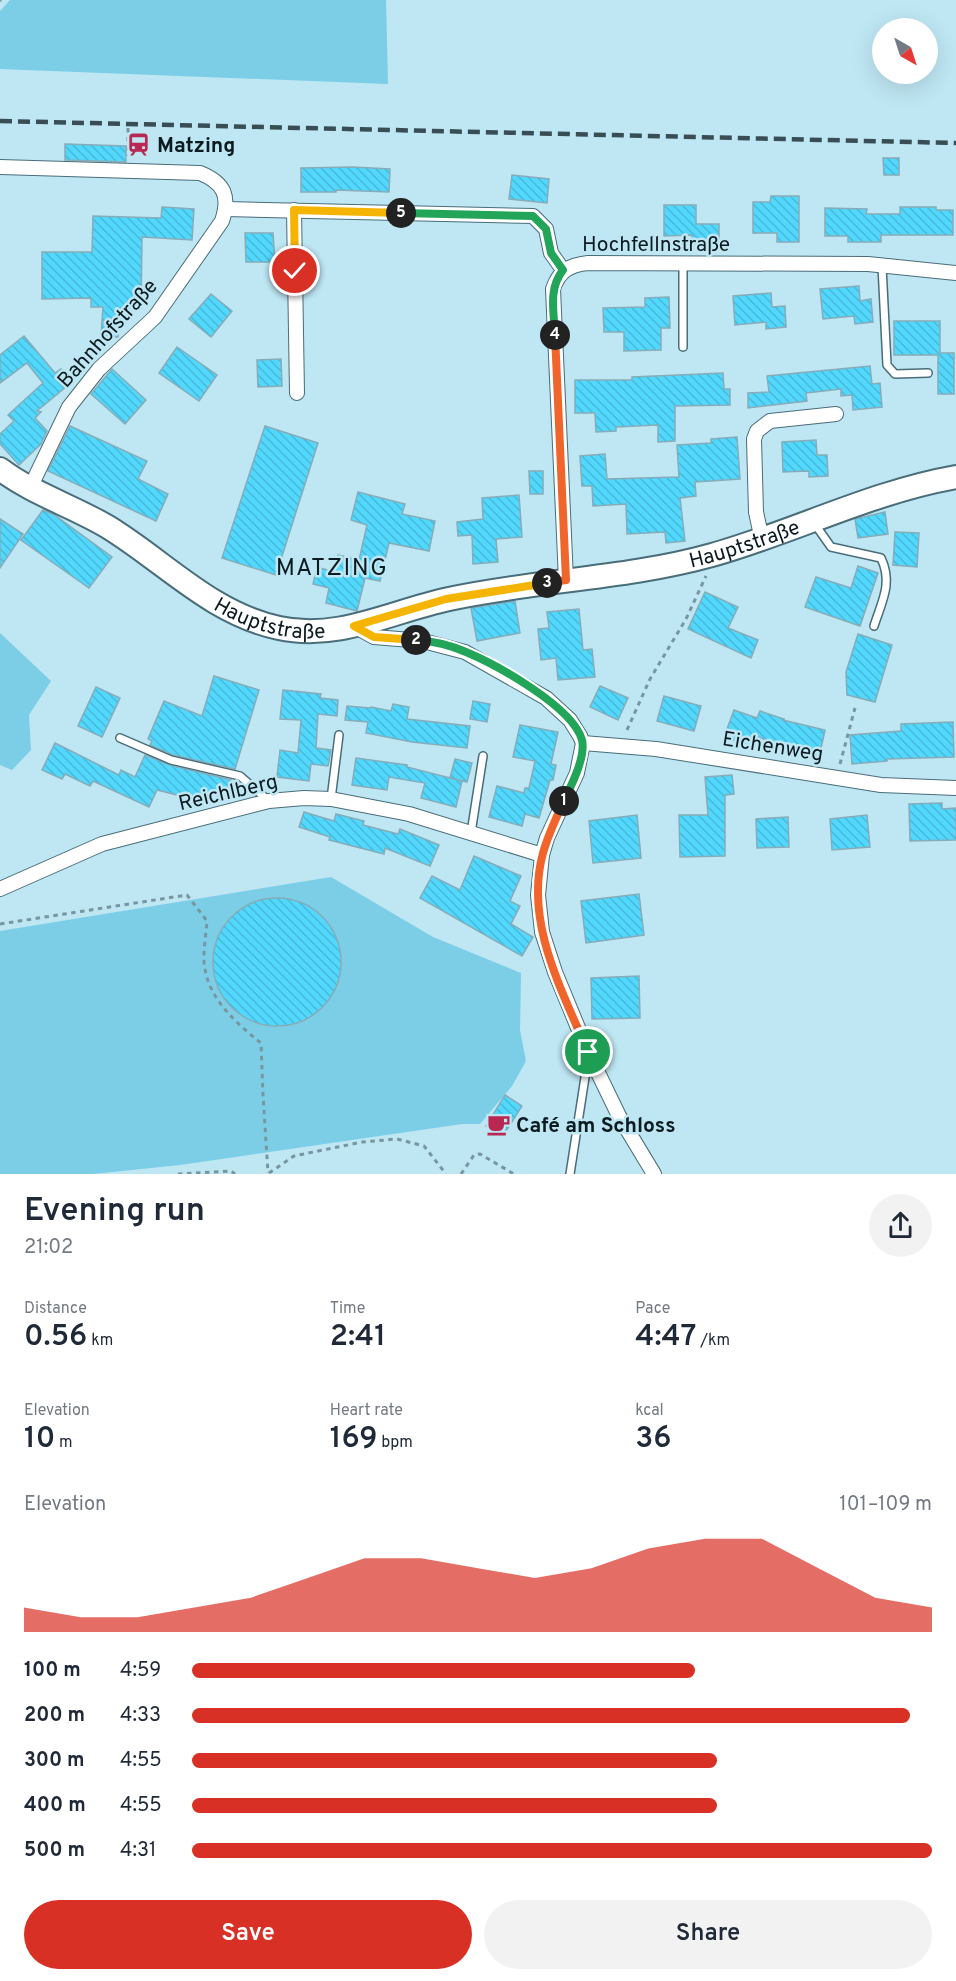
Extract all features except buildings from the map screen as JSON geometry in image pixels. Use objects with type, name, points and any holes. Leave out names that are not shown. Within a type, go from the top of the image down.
[{"type":"main road","name":"Hauptstraße","points":[[0,469],[30,488],[106,526],[135,544],[202,594],[237,614],[269,625],[300,631],[321,631],[354,626],[446,599],[694,559],[762,540],[894,492],[956,477]]},
{"type":"street","points":[[0,167],[200,173],[211,177],[220,186],[225,196],[226,209],[533,216],[546,229],[551,253],[563,270]]},
{"type":"street","name":"Bahnhofstraße","points":[[30,488],[69,407],[99,369],[155,317],[222,222],[226,209]]},
{"type":"street","points":[[294,210],[297,393]]},
{"type":"street","name":"Hochfellnstraße","points":[[566,580],[553,289],[556,279],[563,270],[574,264],[588,263],[882,266],[956,273]]},
{"type":"street","points":[[762,540],[756,512],[754,439],[757,431],[770,421],[836,414]]},
{"type":"street","points":[[354,626],[374,637],[423,641],[465,652],[546,698],[570,720],[583,743],[577,773],[547,838],[542,855],[538,895],[542,932],[555,972],[588,1052],[619,1116],[654,1174]]},
{"type":"street","name":"Eichenweg","points":[[583,743],[656,748],[881,785],[956,788]]},
{"type":"street","name":"Reichlberg","points":[[0,889],[102,844],[269,801],[304,798],[332,799],[409,814],[542,855]]},
{"type":"lane","points":[[683,264],[683,347]]},
{"type":"lane","points":[[882,266],[887,365],[895,374],[928,373]]},
{"type":"lane","points":[[815,520],[831,547],[881,558],[888,580],[874,626]]},
{"type":"lane","points":[[332,799],[339,735]]},
{"type":"lane","points":[[120,738],[171,760],[240,776],[269,801]]},
{"type":"lane","points":[[471,833],[483,756]]},
{"type":"lane","points":[[570,1174],[588,1052]]},
{"type":"path","points":[[128,128],[128,171]]},
{"type":"path","points":[[620,746],[650,679],[686,619],[708,573]]},
{"type":"path","points":[[836,778],[855,708]]},
{"type":"path","points":[[0,924],[187,895],[207,921],[204,968],[216,999],[245,1030],[261,1043],[268,1174]]},
{"type":"path","points":[[268,1174],[294,1156],[362,1142],[397,1139],[424,1146],[446,1174]]},
{"type":"path","points":[[461,1174],[474,1155],[480,1154],[514,1174]]},
{"type":"path","points":[[178,1174],[231,1171],[234,1174]]},
{"type":"shaded area","points":[[10,0],[386,0],[388,84],[0,69],[0,11]]},
{"type":"shaded area","points":[[0,633],[51,681],[29,715],[31,750],[12,770],[0,765]]},
{"type":"shaded area","points":[[331,877],[433,937],[521,973],[520,1030],[526,1061],[512,1086],[480,1124],[462,1124],[180,1165],[93,1174],[0,1174],[0,931]]},
{"type":"railway","points":[[0,121],[956,143]]},
{"type":"place","name":"Matzing","points":[[139,145]]},
{"type":"place","name":"Café am Schloss","points":[[498,1125]]},
{"type":"district","name":"MATZING","points":[[332,567]]},
{"type":"route","points":[[295,271],[294,210],[533,216],[546,229],[551,253],[563,270],[556,279],[553,289],[566,580],[446,599],[354,626],[374,637],[423,641],[465,652],[546,698],[570,720],[580,736],[583,743],[577,773],[547,838],[542,855],[538,895],[542,932],[555,972],[588,1052]]}]
